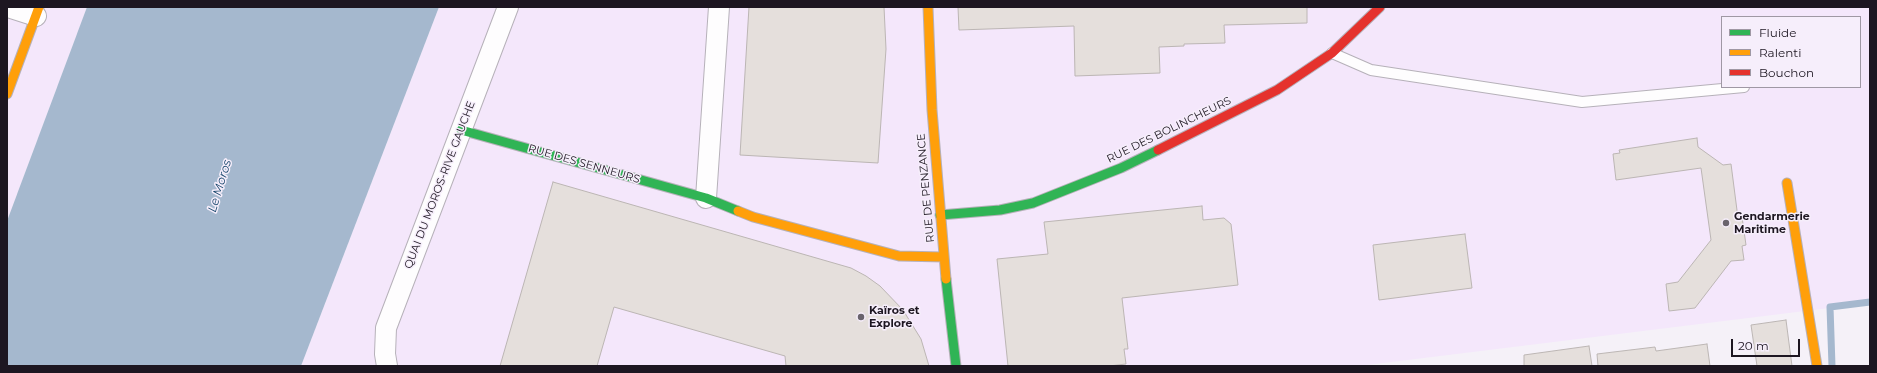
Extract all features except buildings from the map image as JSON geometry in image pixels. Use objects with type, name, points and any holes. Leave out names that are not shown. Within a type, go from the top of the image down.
[{"type":"street","points":[[7,94],[37,11],[8,7]]},
{"type":"street","name":"QUAI DU MOROS-RIVE GAUCHE","points":[[387,366],[385,354],[386,328],[508,7]]},
{"type":"street","points":[[706,198],[718,7]]},
{"type":"street","name":"RUE DE PENZANCE","points":[[928,7],[932,110],[940,215],[956,366]]},
{"type":"street","name":"RUE DES BOLINCHEURS","points":[[940,215],[1000,210],[1033,203],[1121,168],[1277,90],[1332,53],[1380,7]]},
{"type":"street","name":"RUE DES SENNEURS","points":[[461,130],[706,198],[753,217],[899,256],[926,258],[944,257]]},
{"type":"street","points":[[1787,182],[1817,366]]},
{"type":"lane","points":[[1332,53],[1371,70],[1582,102],[1733,88]]},
{"type":"shaded area","points":[[7,7],[87,7],[7,221]]},
{"type":"shaded area","points":[[439,7],[1870,7],[1870,303],[1359,366],[301,366]]},
{"type":"water","name":"Le Moros","points":[[87,7],[439,7],[301,366],[7,366],[7,221]]},
{"type":"waterway","points":[[1832,366],[1830,307],[1870,302]]},
{"type":"traffic: fast","points":[[461,130],[706,198],[738,211]]},
{"type":"traffic: fast","points":[[940,215],[1000,210],[1033,203],[1121,168],[1158,150]]},
{"type":"traffic: fast","points":[[946,279],[956,366]]},
{"type":"traffic: slow","points":[[7,94],[39,7]]},
{"type":"traffic: slow","points":[[928,7],[932,110],[946,279]]},
{"type":"traffic: slow","points":[[1787,183],[1817,366]]},
{"type":"traffic: slow","points":[[738,211],[753,217],[899,256],[944,257]]},
{"type":"traffic: jam","points":[[1158,150],[1277,90],[1332,53],[1380,7]]},
{"type":"place","name":"Gendarmerie Maritime","points":[[1726,223]]},
{"type":"place","name":"Kaïros et Explore","points":[[861,317]]}]
